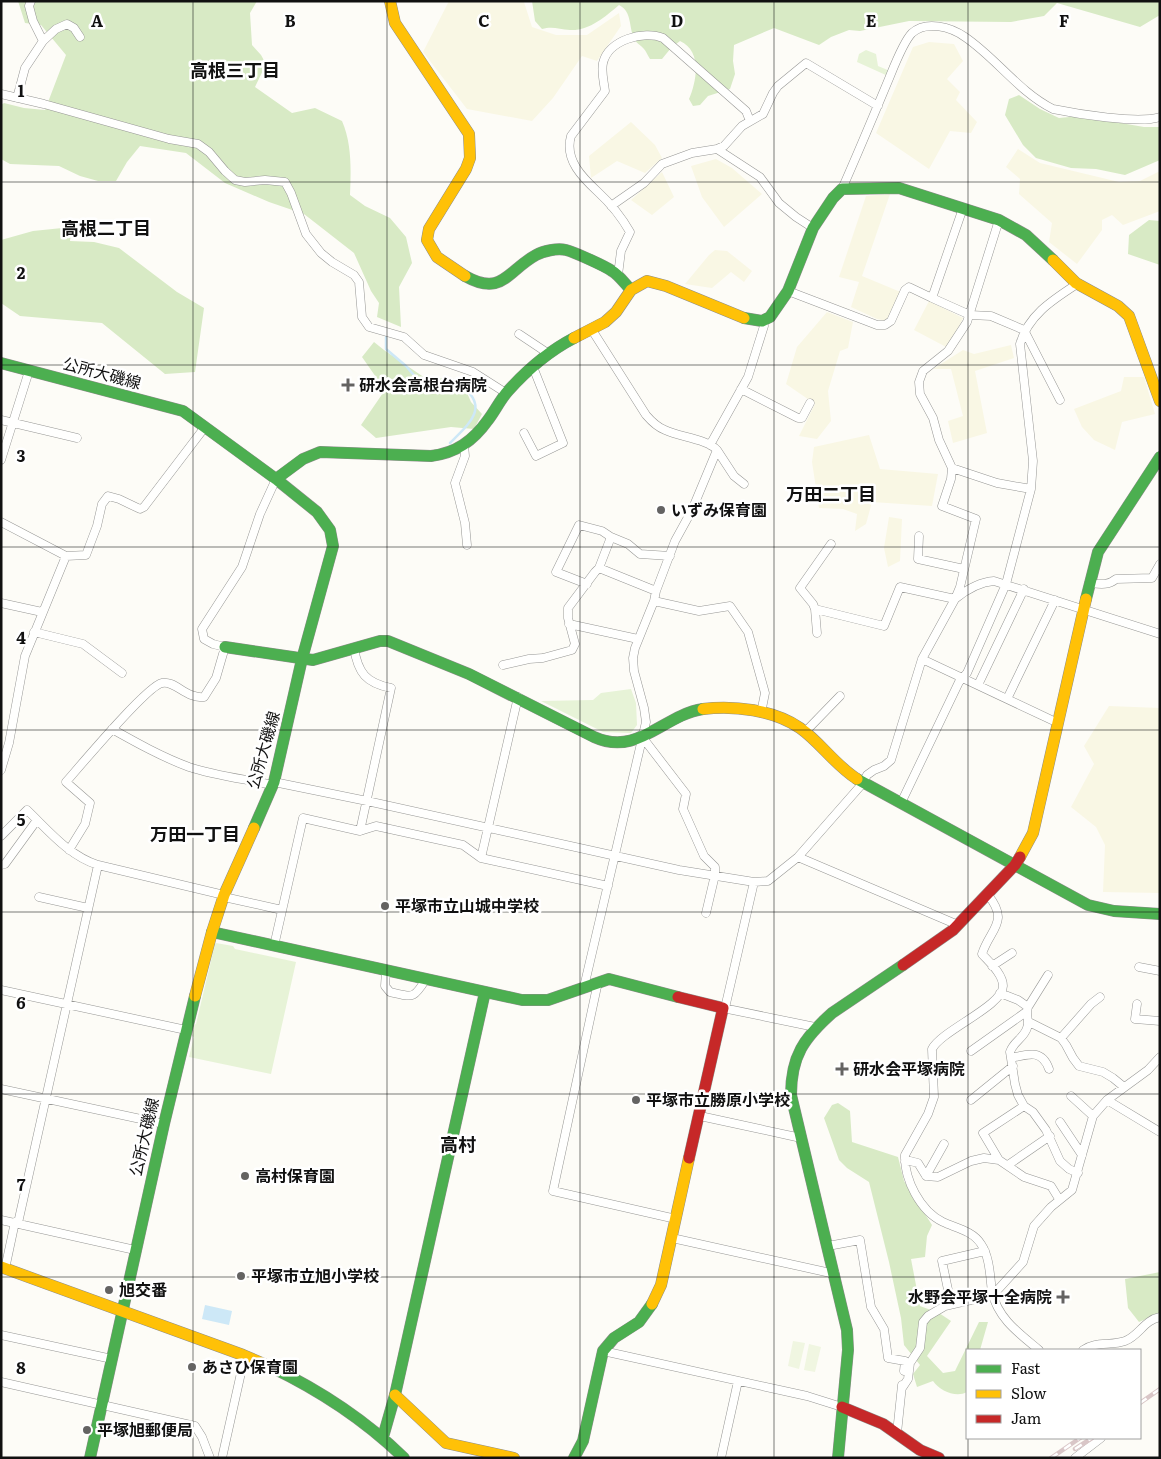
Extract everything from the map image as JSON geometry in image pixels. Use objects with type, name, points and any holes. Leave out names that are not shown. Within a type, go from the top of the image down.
[{"type":"street","points":[[31,1],[29,6],[33,21],[42,41]]},
{"type":"street","points":[[390,1],[395,23],[470,134],[470,158],[466,169],[429,228],[427,240],[436,257],[464,276],[486,285],[506,278],[536,255],[548,251],[565,250],[608,268],[618,275],[631,290]]},
{"type":"street","points":[[17,98],[25,68],[42,41],[56,28],[67,24],[74,28],[80,37]]},
{"type":"street","points":[[1160,117],[1150,120],[1053,109],[1043,104],[964,35],[941,26],[928,26],[912,34],[898,59],[842,189],[833,198],[813,228],[788,291],[770,317],[762,321],[740,317],[700,299],[654,282],[646,281],[631,290],[611,317],[592,330],[562,344],[533,367],[506,393],[487,422],[470,440],[446,454],[431,456],[320,452],[303,459],[276,479],[260,514],[242,567],[202,629],[204,639],[213,644],[302,659],[321,658],[380,641],[388,641],[518,697],[607,742],[616,743],[643,738],[685,714],[696,711],[735,708],[761,713],[791,723],[805,732],[846,772],[863,783],[1088,905],[1120,912],[1160,914]]},
{"type":"street","points":[[618,275],[621,251],[630,232],[611,206],[578,171],[570,152],[569,143],[571,136],[605,91],[602,65],[604,59],[629,37],[651,35],[663,38],[746,111],[750,121]]},
{"type":"street","points":[[611,206],[644,183],[662,164],[700,150],[724,146],[736,131],[763,114],[778,86],[806,63],[878,106]]},
{"type":"street","points":[[1,94],[169,139],[198,144],[209,152],[235,180],[245,182],[265,180],[285,182],[306,234],[322,253],[332,262],[354,275],[359,282],[362,317],[369,327],[404,338],[424,355],[473,372],[506,393]]},
{"type":"street","points":[[717,148],[760,177],[780,203],[796,218],[813,228]]},
{"type":"street","points":[[842,189],[899,188],[1000,220],[1026,235],[1085,290],[1124,309],[1129,316],[1160,401]]},
{"type":"street","points":[[932,298],[963,208]]},
{"type":"street","points":[[112,729],[148,750],[189,767],[210,773],[367,800],[679,870],[754,882],[768,881],[798,858],[863,783],[867,775],[891,760],[922,659],[955,599],[976,519],[942,506],[951,479],[952,468],[940,440],[934,418],[920,394],[919,382],[923,371],[955,343],[970,316],[1000,220]]},
{"type":"street","points":[[901,804],[959,682],[964,678],[1006,584],[1020,536],[1031,488],[1033,461],[1020,344],[1024,330],[1033,322],[1044,306],[1076,283]]},
{"type":"street","points":[[788,291],[877,325],[885,325],[891,321],[905,290],[909,287],[970,316],[991,316],[1024,330],[1060,400]]},
{"type":"street","points":[[710,444],[748,377],[764,326],[762,321]]},
{"type":"street","points":[[592,330],[646,416],[665,430],[710,444],[717,450],[737,480],[744,484]]},
{"type":"street","points":[[519,334],[549,354]]},
{"type":"street","name":"公所大磯線","points":[[1,363],[183,411],[276,479],[317,512],[330,530],[332,538],[329,562],[302,659],[273,784],[224,896],[212,932],[186,1030],[135,1250],[90,1458]]},
{"type":"street","points":[[524,434],[536,456],[563,443],[533,367]]},
{"type":"street","points":[[1,460],[29,371]]},
{"type":"street","points":[[742,389],[798,418],[802,418],[810,403]]},
{"type":"street","points":[[1,420],[77,438]]},
{"type":"street","points":[[1,522],[66,556],[86,555],[97,526],[102,504],[108,496],[140,509],[144,507],[205,427]]},
{"type":"street","points":[[464,444],[465,456],[455,482],[465,523],[467,545]]},
{"type":"street","points":[[584,987],[646,722],[634,671],[633,658],[638,639],[654,601],[675,541],[692,510],[717,450]]},
{"type":"street","points":[[838,1458],[848,1350],[847,1330],[792,1095],[790,1078],[793,1063],[801,1046],[815,1027],[832,1013],[958,925],[1015,865],[1026,848],[1033,833],[1089,583],[1098,552],[1160,458]]},
{"type":"street","points":[[952,468],[997,483],[1031,488]]},
{"type":"street","points":[[587,584],[556,572],[579,525],[602,531],[628,544],[640,554],[670,556]]},
{"type":"street","points":[[919,536],[918,558],[964,569]]},
{"type":"street","points":[[503,665],[550,657],[572,650],[575,644],[569,624],[568,608],[599,568],[611,537]]},
{"type":"street","points":[[817,633],[815,609],[800,588],[831,544]]},
{"type":"street","points":[[1,770],[5,742],[25,656],[66,556]]},
{"type":"street","points":[[1089,583],[1107,584],[1116,579],[1152,578],[1160,564]]},
{"type":"street","points":[[599,568],[656,591]]},
{"type":"street","points":[[955,599],[962,593],[985,582],[994,581],[1024,589],[1160,634]]},
{"type":"street","points":[[815,609],[884,626],[900,587],[955,599]]},
{"type":"street","points":[[978,685],[1024,589]]},
{"type":"street","points":[[1007,698],[1055,600]]},
{"type":"street","points":[[654,601],[700,611],[730,606],[748,632],[765,693],[761,713]]},
{"type":"street","points":[[1,603],[42,612]]},
{"type":"street","points":[[569,624],[638,639]]},
{"type":"street","points":[[34,632],[83,644],[122,673]]},
{"type":"street","points":[[69,850],[85,824],[90,803],[66,782],[112,729],[152,688],[160,683],[168,682],[195,698],[204,697],[216,678],[225,647]]},
{"type":"street","points":[[354,648],[360,671],[367,679],[391,688],[360,830]]},
{"type":"street","points":[[922,659],[1058,723]]},
{"type":"street","points":[[805,732],[840,696]]},
{"type":"street","points":[[481,858],[518,697]]},
{"type":"street","points":[[643,738],[686,794],[683,809],[704,856],[715,868],[706,914]]},
{"type":"street","points":[[1,836],[27,810],[69,850],[86,862],[282,910]]},
{"type":"street","points":[[274,946],[303,818],[360,830],[376,826],[463,845],[481,858],[608,886]]},
{"type":"street","points":[[1,865],[5,864],[37,820]]},
{"type":"street","points":[[798,858],[958,925]]},
{"type":"street","points":[[98,865],[16,1223],[3,1268],[245,1355],[310,1386],[335,1401],[383,1437],[404,1458]]},
{"type":"street","points":[[574,1458],[583,1441],[606,1344],[640,1322],[646,1315],[661,1285],[754,882]]},
{"type":"street","points":[[988,895],[993,901],[998,916],[994,932],[986,942],[982,954],[1001,976],[1003,986],[1000,993],[963,1025],[936,1042],[932,1049],[934,1097],[928,1114],[905,1155],[905,1162],[909,1181],[921,1203],[931,1214],[941,1221],[965,1230],[981,1243],[985,1251],[993,1295],[1001,1315],[1038,1349]]},
{"type":"street","points":[[39,897],[88,908]]},
{"type":"street","points":[[212,932],[386,971],[536,1001],[548,1000],[609,979],[724,1008],[815,1027]]},
{"type":"street","points":[[992,966],[1012,952]]},
{"type":"street","points":[[1139,967],[1160,971]]},
{"type":"street","points":[[386,971],[385,986],[390,992],[412,996],[416,994],[426,979]]},
{"type":"street","points":[[971,1051],[1027,1010],[1048,975]]},
{"type":"street","points":[[598,982],[553,1191],[676,1220]]},
{"type":"street","points":[[1,990],[186,1030]]},
{"type":"street","points":[[383,1437],[395,1396],[485,992]]},
{"type":"street","points":[[1000,993],[1018,1000],[1027,1010],[1029,1022],[1024,1035],[1011,1046],[1018,1095],[1024,1106],[1033,1112],[1050,1136],[1060,1161],[1069,1170],[1078,1172]]},
{"type":"street","points":[[1060,1038],[1091,1004],[1100,997]]},
{"type":"street","points":[[1136,1004],[1134,1019],[1160,1021]]},
{"type":"street","points":[[1029,1022],[1060,1038],[1080,1066],[1103,1072],[1124,1087]]},
{"type":"street","points":[[971,1100],[1012,1062],[1028,1054],[1038,1055],[1046,1061],[1049,1069]]},
{"type":"street","points":[[902,1388],[908,1379],[910,1363],[920,1348],[923,1322],[928,1316],[951,1304],[993,1295],[1023,1262],[1034,1226],[1059,1199],[1072,1190],[1093,1116],[1107,1100],[1148,1070],[1160,1057]]},
{"type":"street","points":[[1,1089],[164,1124]]},
{"type":"street","points":[[1071,1096],[1093,1116]]},
{"type":"street","points":[[1107,1100],[1160,1132]]},
{"type":"street","points":[[999,1160],[983,1133],[1024,1106]]},
{"type":"street","points":[[700,1116],[801,1138]]},
{"type":"street","points":[[1060,1122],[1082,1155]]},
{"type":"street","points":[[1008,1165],[1050,1136]]},
{"type":"street","points":[[926,1176],[944,1144]]},
{"type":"street","points":[[926,1176],[938,1177],[971,1161],[984,1158],[999,1160],[1028,1179],[1051,1186],[1059,1199]]},
{"type":"street","points":[[905,1162],[918,1163],[926,1176]]},
{"type":"street","points":[[1,1220],[135,1250]]},
{"type":"street","points":[[672,1238],[834,1274]]},
{"type":"street","points":[[828,1246],[860,1240],[872,1307],[884,1329],[888,1358],[905,1361],[897,1433]]},
{"type":"street","points":[[951,1304],[942,1261],[985,1251]]},
{"type":"street","points":[[1085,1349],[1095,1345],[1123,1342],[1131,1338],[1147,1322],[1153,1318],[1160,1317]]},
{"type":"street","points":[[1,1335],[112,1359]]},
{"type":"street","points":[[603,1351],[806,1396],[842,1407],[872,1417],[924,1453],[939,1458]]},
{"type":"street","points":[[222,1458],[245,1355]]},
{"type":"street","points":[[721,1458],[738,1381]]},
{"type":"street","points":[[1,1382],[195,1426],[202,1437],[210,1458]]},
{"type":"street","points":[[395,1396],[446,1443],[514,1458]]},
{"type":"street","points":[[1075,1458],[1100,1439]]},
{"type":"shaded area","points":[[449,1],[524,2],[532,27],[556,35],[587,35],[619,13],[621,26],[597,61],[582,56],[553,98],[532,121],[467,109],[423,52]]},
{"type":"shaded area","points":[[929,42],[954,44],[963,61],[947,79],[960,92],[956,100],[977,122],[971,133],[950,131],[929,169],[876,133],[913,47]]},
{"type":"shaded area","points":[[631,122],[655,145],[662,158],[645,173],[617,161],[591,178],[589,156]]},
{"type":"shaded area","points":[[1018,149],[1040,163],[1119,182],[1140,181],[1160,171],[1160,211],[1123,225],[1112,215],[1102,220],[1102,230],[1077,264],[1049,242],[1052,223],[1019,194],[1020,179],[1006,167]]},
{"type":"shaded area","points":[[716,159],[732,168],[762,194],[724,227],[702,197],[691,166]]},
{"type":"shaded area","points":[[662,172],[674,197],[652,215],[631,200]]},
{"type":"shaded area","points":[[890,194],[862,276],[903,293],[887,321],[877,319],[851,307],[859,282],[839,277],[866,196]]},
{"type":"shaded area","points":[[715,250],[727,251],[752,271],[744,282],[731,272],[712,288],[685,284],[709,255]]},
{"type":"shaded area","points":[[929,301],[963,318],[948,348],[914,330]]},
{"type":"shaded area","points":[[827,312],[853,322],[848,348],[840,351],[828,391],[831,421],[817,439],[799,436],[815,404],[786,384],[797,347]]},
{"type":"shaded area","points":[[1011,345],[1014,358],[975,371],[987,433],[953,443],[948,421],[963,416],[951,369],[933,369],[963,350],[974,354]]},
{"type":"shaded area","points":[[1124,377],[1144,377],[1155,414],[1122,422],[1115,450],[1094,440],[1082,427],[1074,409],[1121,391]]},
{"type":"shaded area","points":[[869,435],[880,469],[938,474],[932,506],[872,502],[866,524],[855,531],[857,514],[843,509],[819,508],[812,462],[814,447]]},
{"type":"shaded area","points":[[889,517],[902,519],[900,561],[888,567],[884,548]]},
{"type":"shaded area","points":[[1109,706],[1160,708],[1160,893],[1103,892],[1105,845],[1096,827],[1071,807],[1094,764],[1084,746]]},
{"type":"green space","points":[[18,1],[257,1],[250,13],[252,45],[266,64],[255,87],[292,113],[315,108],[342,121],[349,148],[351,167],[350,195],[365,206],[390,218],[406,237],[412,263],[399,287],[401,327],[377,317],[379,303],[371,291],[354,253],[304,214],[269,202],[225,183],[186,153],[140,146],[127,162],[116,181],[98,181],[80,176],[59,166],[10,164],[1,159],[1,105],[4,103],[24,108],[45,110],[66,55],[41,25],[25,23]]},
{"type":"green space","points":[[532,1],[1160,1],[1160,15],[1140,27],[1057,3],[1044,16],[1011,22],[909,21],[860,31],[849,30],[831,37],[819,45],[774,28],[734,45],[733,61],[735,74],[730,89],[708,96],[700,105],[693,106],[689,99],[694,83],[695,59],[687,46],[680,41],[662,59],[650,59],[645,50],[635,40],[628,16],[619,5],[590,26],[584,28],[577,30],[542,29],[535,21]]},
{"type":"green space","points":[[866,50],[876,54],[878,66],[890,71],[888,76],[857,62],[859,54]]},
{"type":"green space","points":[[1019,95],[1040,109],[1059,118],[1080,116],[1144,127],[1160,127],[1160,160],[1125,175],[1096,169],[1071,168],[1036,158],[1023,145],[1005,115],[1009,99]]},
{"type":"green space","points":[[1149,220],[1160,221],[1160,265],[1128,254],[1129,235]]},
{"type":"green space","points":[[72,227],[70,241],[94,242],[119,248],[177,292],[204,308],[195,372],[165,374],[102,323],[20,316],[1,303],[1,240],[33,231]]},
{"type":"green space","points":[[374,342],[428,380],[450,377],[463,384],[471,402],[482,414],[474,429],[451,427],[376,438],[361,425],[385,390],[362,357]]},
{"type":"green space","points":[[631,689],[636,703],[637,725],[631,733],[603,732],[541,701],[593,700],[601,693]]},
{"type":"green space","points":[[216,943],[296,962],[271,1074],[189,1057],[194,1037],[192,1036],[194,1025],[196,1024]]},
{"type":"green space","points":[[838,1103],[850,1111],[852,1142],[898,1157],[904,1181],[932,1225],[927,1236],[925,1257],[911,1259],[920,1306],[939,1313],[951,1321],[927,1356],[943,1373],[955,1371],[979,1322],[988,1322],[980,1349],[966,1349],[966,1392],[963,1394],[948,1392],[940,1388],[933,1381],[917,1387],[913,1374],[920,1365],[904,1345],[901,1318],[889,1262],[869,1182],[847,1168],[839,1160],[824,1118],[832,1105]]},
{"type":"green space","points":[[1160,1272],[1160,1313],[1139,1322],[1128,1308],[1125,1279]]},
{"type":"green space","points":[[793,1341],[805,1343],[799,1369],[788,1366]]},
{"type":"green space","points":[[809,1344],[821,1347],[815,1372],[804,1370]]},
{"type":"water","points":[[205,1305],[232,1311],[229,1325],[202,1319]]},
{"type":"waterway","points":[[386,337],[386,349],[406,366],[417,379],[436,387],[458,383],[474,399],[476,407],[474,414],[465,428],[450,443]]},
{"type":"railway","points":[[1141,1402],[1160,1389]]},
{"type":"railway","points":[[1051,1458],[1079,1439]]},
{"type":"railway","points":[[1075,1449],[1090,1439]]},
{"type":"traffic: fast","points":[[744,318],[762,321],[770,317],[788,291],[813,228],[833,198],[842,189],[899,188],[999,220],[1026,235],[1053,260]]},
{"type":"traffic: fast","points":[[465,276],[477,282],[496,283],[536,255],[550,250],[562,249],[582,256],[608,269],[617,275],[631,290]]},
{"type":"traffic: fast","points":[[276,479],[303,459],[320,452],[431,456],[456,449],[476,434],[491,417],[505,394],[522,376],[547,355],[574,338]]},
{"type":"traffic: fast","points":[[1,363],[183,411],[276,479],[317,512],[330,530],[333,546],[302,659],[274,782],[254,828]]},
{"type":"traffic: fast","points":[[1086,599],[1098,552],[1160,457]]},
{"type":"traffic: fast","points":[[225,647],[313,660],[380,641],[388,641],[469,674],[594,737],[610,742],[624,742],[637,739],[675,719],[703,709]]},
{"type":"traffic: fast","points":[[857,779],[1088,905],[1114,911],[1160,914]]},
{"type":"traffic: fast","points":[[212,932],[522,1000],[548,1000],[609,979],[678,997]]},
{"type":"traffic: fast","points":[[838,1458],[848,1350],[847,1330],[791,1095],[793,1069],[807,1040],[832,1013],[903,965]]},
{"type":"traffic: fast","points":[[383,1437],[395,1395],[485,992]]},
{"type":"traffic: fast","points":[[90,1458],[164,1124],[195,996]]},
{"type":"traffic: fast","points":[[574,1458],[583,1441],[603,1351],[614,1338],[639,1322],[652,1304]]},
{"type":"traffic: fast","points":[[271,1367],[342,1407],[374,1431],[404,1458]]},
{"type":"traffic: slow","points":[[390,1],[395,23],[469,134],[470,158],[466,169],[429,229],[427,240],[437,257],[465,276]]},
{"type":"traffic: slow","points":[[1053,260],[1076,283],[1118,306],[1129,316],[1160,401]]},
{"type":"traffic: slow","points":[[574,338],[605,322],[616,312],[631,290],[647,281],[666,286],[744,318]]},
{"type":"traffic: slow","points":[[1020,857],[1033,833],[1086,599]]},
{"type":"traffic: slow","points":[[703,709],[753,710],[790,722],[800,728],[857,779]]},
{"type":"traffic: slow","points":[[195,996],[224,895],[254,828]]},
{"type":"traffic: slow","points":[[652,1304],[661,1285],[689,1158]]},
{"type":"traffic: slow","points":[[1,1267],[243,1355],[271,1367]]},
{"type":"traffic: slow","points":[[395,1395],[446,1443],[514,1458]]},
{"type":"traffic: jam","points":[[903,965],[953,930],[1015,865],[1020,857]]},
{"type":"traffic: jam","points":[[678,997],[723,1008],[689,1158]]},
{"type":"traffic: jam","points":[[842,1407],[883,1424],[920,1450],[939,1458]]},
{"type":"place","name":"研水会高根台病院","points":[[348,385]]},
{"type":"place","name":"いずみ保育園","points":[[661,510]]},
{"type":"place","name":"平塚市立山城中学校","points":[[385,906]]},
{"type":"place","name":"研水会平塚病院","points":[[842,1069]]},
{"type":"place","name":"平塚市立勝原小学校","points":[[636,1100]]},
{"type":"place","name":"高村保育園","points":[[245,1176]]},
{"type":"place","name":"平塚市立旭小学校","points":[[241,1276]]},
{"type":"place","name":"旭交番","points":[[109,1290]]},
{"type":"place","name":"水野会平塚十全病院","points":[[1063,1297]]},
{"type":"place","name":"あさひ保育園","points":[[192,1367]]},
{"type":"place","name":"平塚旭郵便局","points":[[87,1430]]},
{"type":"district","name":"高根三丁目","points":[[235,71]]},
{"type":"district","name":"高根二丁目","points":[[106,229]]},
{"type":"district","name":"万田二丁目","points":[[831,495]]},
{"type":"district","name":"万田一丁目","points":[[195,835]]},
{"type":"district","name":"高村","points":[[458,1145]]}]
